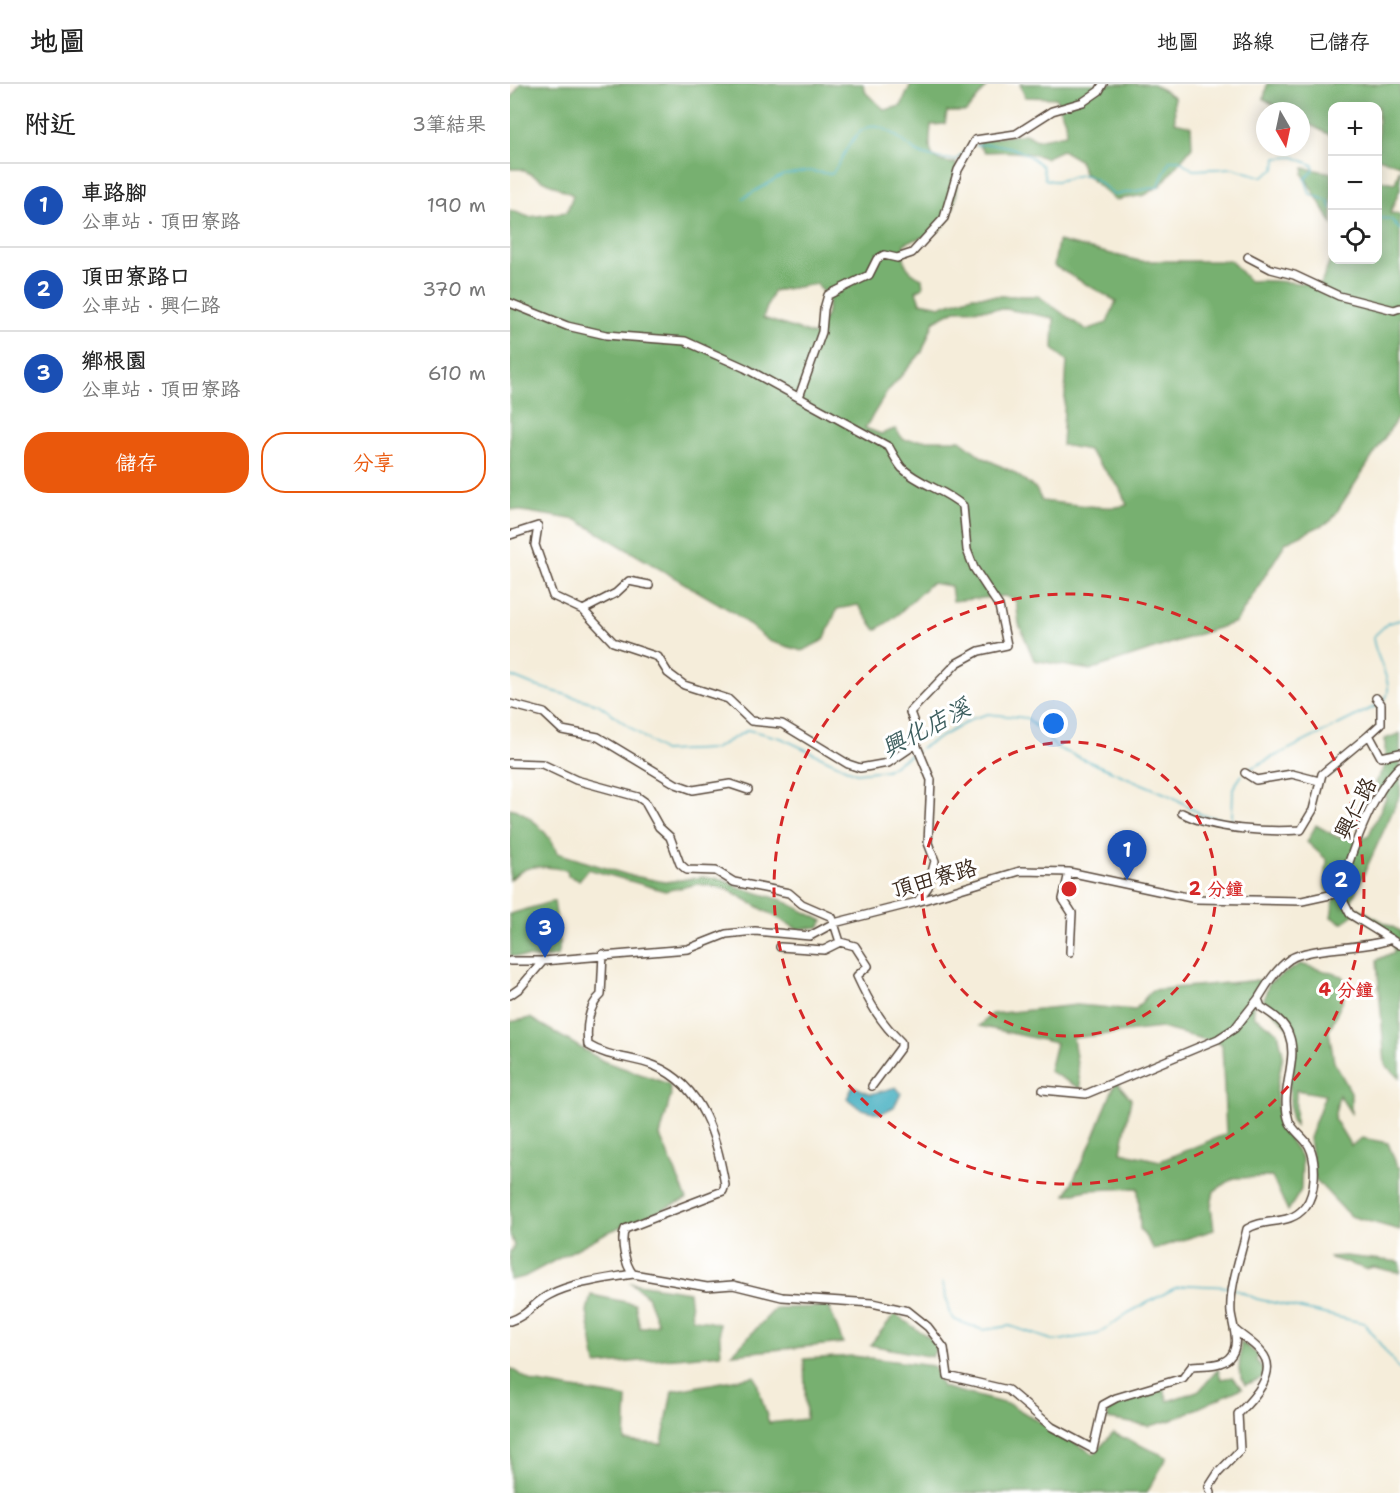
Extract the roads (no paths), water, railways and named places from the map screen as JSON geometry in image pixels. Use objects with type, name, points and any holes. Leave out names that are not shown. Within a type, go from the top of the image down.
[{"type":"street","points":[[799,397],[822,332],[828,295],[861,281],[869,275],[877,259],[884,255],[897,258],[912,253],[944,218],[958,170],[975,140],[1016,134],[1052,111],[1083,102],[1099,91],[1103,84]]},
{"type":"street","points":[[1248,256],[1339,296],[1394,310],[1400,308]]},
{"type":"street","points":[[510,303],[567,326],[606,335],[685,341],[745,368],[889,447],[903,468],[931,487],[950,494],[963,506],[967,550],[974,568],[999,606],[1007,645],[978,651],[957,663],[921,697],[910,712],[917,731],[916,744],[931,780],[928,843],[935,861],[928,887],[917,902]]},
{"type":"street","points":[[510,535],[538,526],[535,545],[553,596],[584,610],[613,642],[658,657],[668,673],[684,685],[728,699],[751,721],[782,724],[848,764],[860,768],[888,763],[916,744]]},
{"type":"street","points":[[584,610],[616,593],[629,581],[649,585]]},
{"type":"street","points":[[1182,813],[1194,819],[1267,832],[1301,830],[1313,810],[1322,774],[1381,724],[1381,704],[1376,698]]},
{"type":"street","points":[[510,704],[544,713],[562,730],[598,737],[675,784],[693,789],[730,784],[748,790]]},
{"type":"street","points":[[1369,735],[1381,757],[1400,753]]},
{"type":"street","points":[[510,763],[542,764],[576,780],[638,797],[645,802],[659,827],[670,837],[680,864],[687,870],[716,871],[734,882],[789,893],[802,904],[832,917],[840,942]]},
{"type":"street","name":"興仁路","points":[[1340,893],[1350,857],[1376,800],[1400,766]]},
{"type":"street","points":[[1245,773],[1256,780],[1292,774],[1319,781]]},
{"type":"street","name":"頂田寮路","points":[[510,961],[543,961],[603,954],[688,949],[726,934],[755,931],[810,936],[834,923],[917,902],[1020,871],[1069,872],[1196,899],[1302,901],[1340,893]]},
{"type":"street","points":[[1069,872],[1063,899],[1072,913],[1070,952]]},
{"type":"street","points":[[1340,893],[1350,914],[1400,945]]},
{"type":"street","points":[[1043,1090],[1086,1094],[1218,1039],[1235,1028],[1273,975],[1292,958],[1330,950],[1376,945],[1391,939]]},
{"type":"street","points":[[780,947],[824,950],[840,942],[855,946],[868,966],[857,976],[871,1006],[887,1029],[901,1042],[901,1047],[872,1086]]},
{"type":"street","points":[[603,954],[601,995],[593,1002],[586,1032],[588,1045],[601,1053],[655,1066],[679,1082],[699,1101],[706,1114],[725,1185],[723,1191],[625,1229],[622,1235],[628,1268],[633,1274]]},
{"type":"street","points":[[510,995],[520,988],[543,961]]},
{"type":"street","points":[[510,1321],[521,1318],[546,1296],[567,1287],[633,1274],[706,1287],[733,1285],[782,1297],[872,1303],[908,1311],[928,1328],[944,1348],[948,1376],[1008,1390],[1052,1427],[1093,1449],[1103,1405],[1116,1398],[1183,1378],[1192,1366],[1220,1362],[1229,1358],[1235,1348],[1231,1302],[1246,1229],[1252,1225],[1287,1220],[1306,1206],[1311,1193],[1314,1156],[1308,1143],[1289,1121],[1285,1092],[1293,1051],[1289,1033],[1278,1018],[1261,1007],[1258,999]]},
{"type":"street","points":[[1211,1493],[1209,1487],[1218,1473],[1240,1450],[1238,1414],[1257,1396],[1267,1370],[1267,1360],[1262,1352],[1234,1330]]},
{"type":"water","points":[[853,1086],[871,1094],[896,1087],[901,1093],[894,1107],[880,1114],[859,1108],[847,1098]]},
{"type":"waterway","points":[[743,198],[783,175],[808,171],[832,174],[852,141],[860,132],[868,128],[883,128],[916,151],[930,157],[956,160],[965,151]]},
{"type":"waterway","points":[[976,145],[1012,148],[1042,166],[1045,179],[1055,181],[1082,175],[1091,177],[1114,195],[1158,187],[1170,160],[1179,160],[1193,170],[1233,168],[1263,177],[1275,169],[1276,158],[1294,157],[1313,165],[1314,170],[1305,179],[1310,194],[1328,201]]},
{"type":"waterway","points":[[1382,218],[1391,219],[1400,230]]},
{"type":"waterway","name":"興化店溪","points":[[1382,702],[1387,696],[1387,681],[1373,637],[1388,623],[1400,620]]},
{"type":"waterway","name":"興化店溪","points":[[510,676],[532,685],[598,704],[663,751],[714,749],[748,730],[781,738],[856,773],[886,770],[917,751]]},
{"type":"waterway","name":"興化店溪","points":[[1245,771],[1378,705]]},
{"type":"waterway","name":"興化店溪","points":[[921,748],[974,718],[988,714],[1027,718],[1057,748],[1173,797],[1202,815],[1232,821],[1233,788],[1242,775]]},
{"type":"waterway","points":[[943,1283],[949,1312],[955,1320],[983,1330],[1010,1326],[1055,1341],[1098,1334],[1128,1313],[1175,1288],[1189,1285],[1230,1287]]},
{"type":"waterway","points":[[1234,1289],[1257,1299],[1364,1323],[1400,1370]]},
{"type":"place","name":"車路腳","points":[[1127,880]]},
{"type":"place","name":"頂田寮路口","points":[[1341,910]]},
{"type":"place","name":"鄉根園","points":[[545,958]]}]
